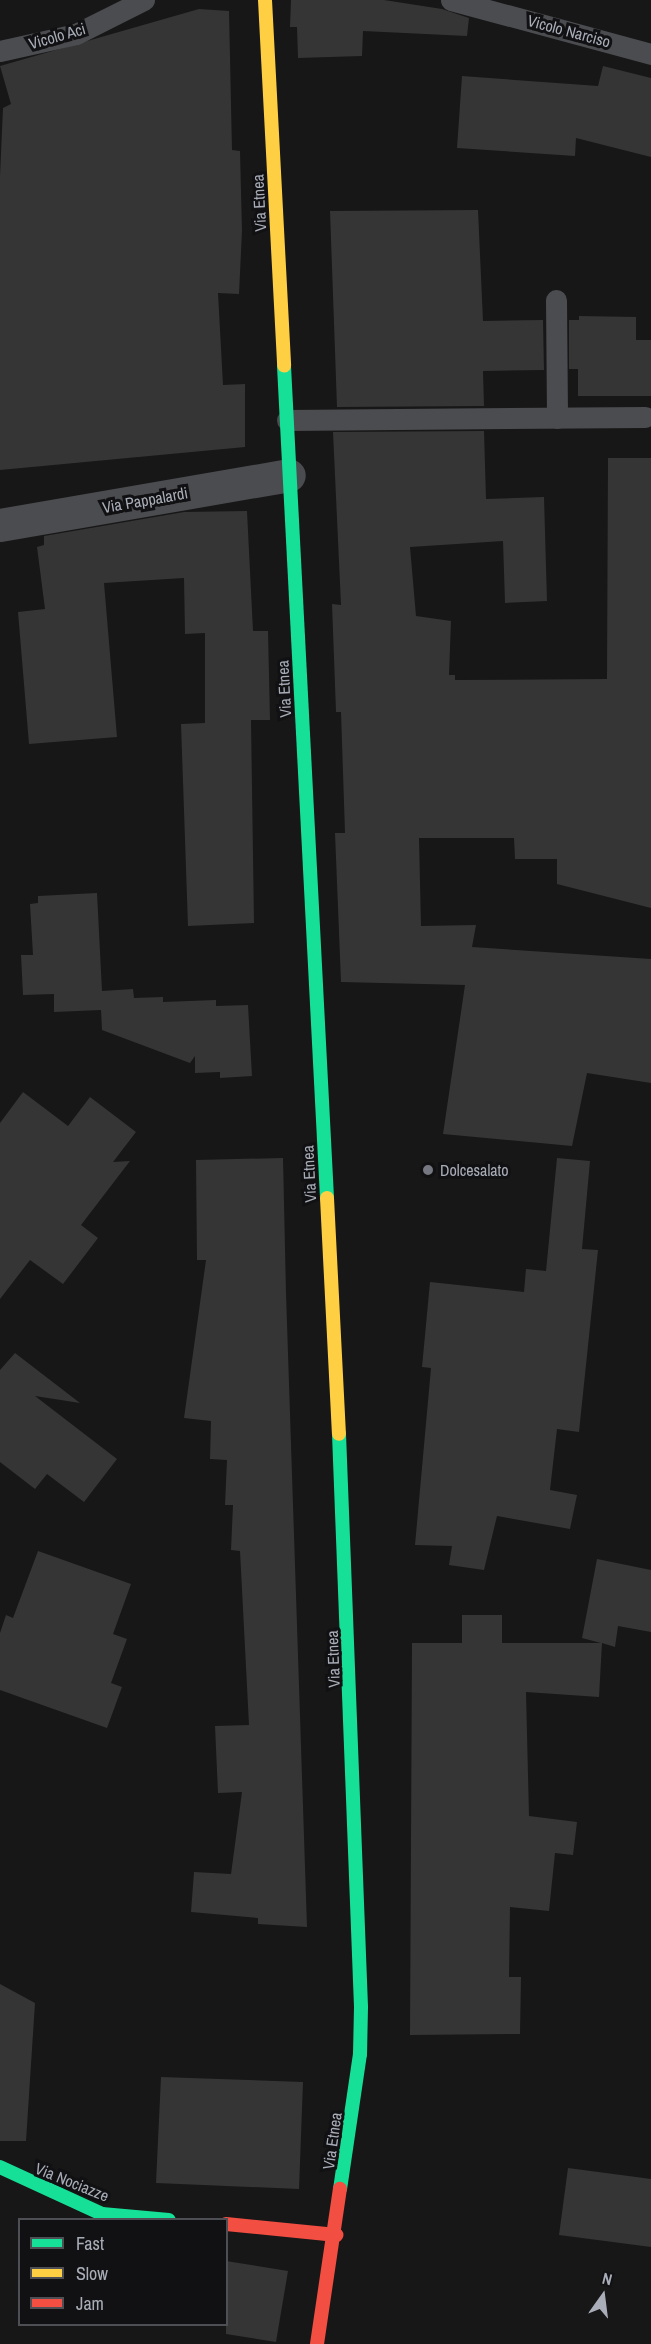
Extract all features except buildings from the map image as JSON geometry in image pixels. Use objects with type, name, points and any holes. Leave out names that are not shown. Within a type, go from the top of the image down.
[{"type":"main road","name":"Via Etnea","points":[[265,0],[346,1574],[361,2007],[360,2054],[336,2235],[317,2344]]},
{"type":"main road","name":"Via Nociazze","points":[[0,2167],[102,2214],[147,2218]]},
{"type":"main road","points":[[228,2224],[336,2235]]},
{"type":"street","name":"Via Pappalardi","points":[[0,525],[289,475]]},
{"type":"lane","name":"Vicolo Aci","points":[[0,51],[76,34],[144,0]]},
{"type":"lane","name":"Vicolo Narciso","points":[[451,0],[651,54]]},
{"type":"lane","points":[[556,300],[557,418]]},
{"type":"lane","points":[[287,420],[645,417]]},
{"type":"traffic: fast","points":[[284,366],[327,1198]]},
{"type":"traffic: fast","points":[[339,1434],[361,2007],[360,2054],[340,2189]]},
{"type":"traffic: fast","points":[[0,2167],[102,2214],[147,2218]]},
{"type":"traffic: slow","points":[[265,0],[284,366]]},
{"type":"traffic: slow","points":[[327,1198],[339,1434]]},
{"type":"traffic: jam","points":[[317,2344],[340,2189]]},
{"type":"traffic: jam","points":[[228,2224],[336,2235]]},
{"type":"place","name":"Dolcesalato","points":[[428,1170]]}]
